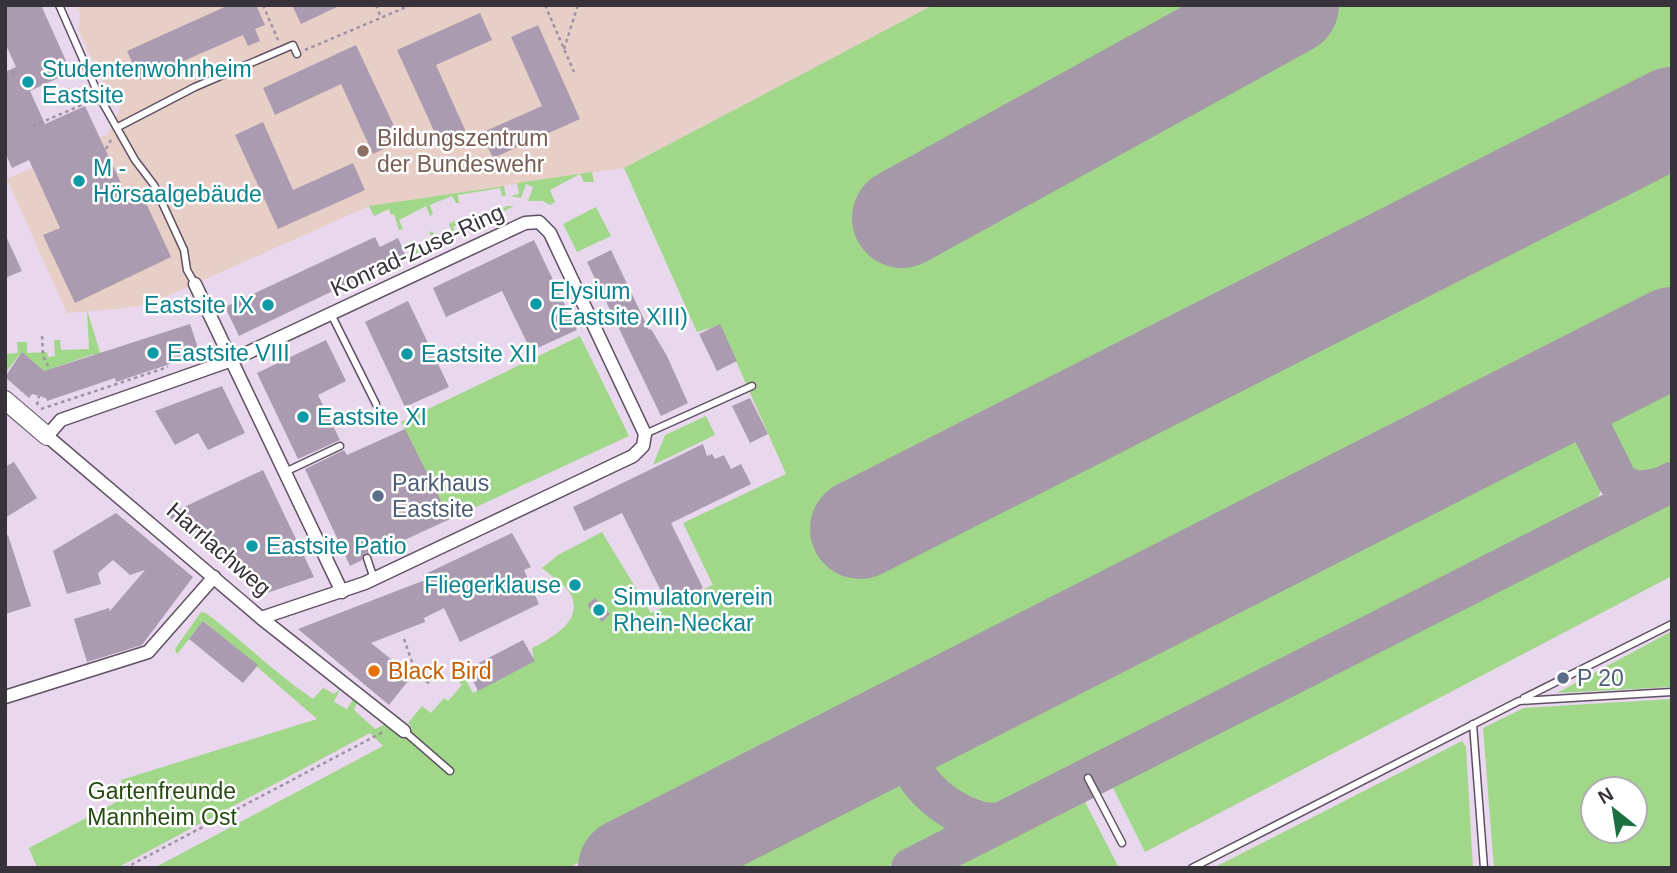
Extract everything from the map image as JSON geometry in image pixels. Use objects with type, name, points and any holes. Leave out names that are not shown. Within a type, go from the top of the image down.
[{"type":"street","name":"Konrad-Zuse-Ring","points":[[47,436],[61,420],[232,360],[525,223],[539,222],[550,233],[645,433]]},
{"type":"street","points":[[195,284],[342,592]]},
{"type":"street","name":"Harrlachweg","points":[[5,400],[261,618],[404,731]]},
{"type":"street","points":[[261,618],[374,579],[633,456],[643,446],[645,433]]},
{"type":"street","points":[[5,697],[148,652],[214,577]]},
{"type":"lane","points":[[69,5],[61,8],[100,97],[135,160],[154,185],[184,250],[187,270],[195,284]]},
{"type":"lane","points":[[118,127],[195,87],[293,44],[297,54]]},
{"type":"lane","points":[[331,314],[376,404]]},
{"type":"lane","points":[[645,433],[752,386]]},
{"type":"lane","points":[[285,472],[340,446]]},
{"type":"lane","points":[[367,558],[374,579]]},
{"type":"lane","points":[[1192,868],[1672,624]]},
{"type":"lane","points":[[1519,701],[1672,692]]},
{"type":"lane","points":[[1474,724],[1484,868]]},
{"type":"lane","points":[[404,731],[450,771]]},
{"type":"lane","points":[[1088,778],[1122,843]]},
{"type":"path","points":[[263,5],[282,49]]},
{"type":"path","points":[[376,5],[381,18]]},
{"type":"path","points":[[297,54],[411,5]]},
{"type":"path","points":[[545,5],[574,72]]},
{"type":"path","points":[[564,49],[578,5]]},
{"type":"path","points":[[5,77],[17,72]]},
{"type":"path","points":[[33,126],[100,97]]},
{"type":"path","points":[[106,149],[112,138]]},
{"type":"path","points":[[42,336],[43,356],[50,370]]},
{"type":"path","points":[[39,396],[34,407],[45,409],[172,365]]},
{"type":"path","points":[[404,639],[416,673],[431,685]]},
{"type":"path","points":[[125,868],[373,737]]},
{"type":"shaded area","name":"Bildungszentrum der Bundeswehr","points":[[77,5],[933,5],[624,168],[369,206],[152,303],[128,308],[67,313],[7,179],[108,134],[120,109],[110,98],[79,31],[80,13]]},
{"type":"green space","name":"Gartenfreunde Mannheim Ost","points":[[933,5],[1672,5],[1672,306],[568,868],[154,868],[383,746],[370,733],[117,868],[37,868],[29,848],[126,797],[121,780],[317,719],[204,621],[177,654],[175,649],[201,612],[206,613],[313,699],[323,688],[334,694],[340,689],[334,702],[347,709],[354,698],[359,698],[354,710],[375,729],[388,723],[399,733],[411,726],[408,723],[422,706],[431,713],[444,698],[448,701],[462,685],[449,673],[459,668],[473,693],[534,661],[532,648],[563,628],[573,613],[574,604],[566,588],[542,568],[558,555],[602,532],[651,613],[713,585],[683,523],[786,474],[720,325],[697,332],[624,168]]},
{"type":"green space","points":[[592,172],[594,182],[584,182],[580,174],[550,190],[555,202],[550,205],[543,201],[528,201],[533,187],[526,184],[521,198],[510,196],[519,194],[517,183]]},
{"type":"green space","points":[[504,186],[506,196],[502,196],[500,188],[458,195],[459,203],[456,203],[452,196],[430,205],[433,214],[430,216],[426,206],[399,220],[403,229],[399,230],[394,214],[391,215],[389,209],[374,216],[369,206]]},
{"type":"green space","points":[[506,206],[514,206],[462,232],[459,224],[453,227],[456,234],[415,254],[409,242],[414,240],[419,250],[434,242],[429,233],[432,231],[438,241],[453,234],[449,224],[458,219],[463,229],[469,226],[465,217],[501,212]]},
{"type":"green space","points":[[596,207],[611,236],[577,252],[563,224]]},
{"type":"green space","points":[[87,310],[108,378],[103,380],[94,354],[44,371],[22,352],[5,373],[5,354],[18,353],[17,342],[27,342],[27,353],[47,352],[48,357],[55,356],[54,340],[60,340],[61,350],[89,349]]},
{"type":"green space","points":[[580,336],[629,436],[450,519],[401,422]]},
{"type":"green space","points":[[1672,368],[1672,468],[1649,476],[1635,474],[1620,462],[1609,443],[1606,412],[1622,392]]},
{"type":"green space","points":[[706,416],[715,435],[653,465],[665,435]]},
{"type":"green space","points":[[1560,431],[1581,438],[1598,465],[1601,486],[1599,495],[1586,511],[999,810],[981,810],[963,802],[935,775],[935,752],[947,738],[1543,433]]},
{"type":"green space","points":[[1672,493],[1672,576],[1145,852],[1111,784],[1115,776]]},
{"type":"green space","points":[[1672,631],[1672,687],[1557,693]]},
{"type":"green space","points":[[1672,699],[1672,868],[1494,868],[1483,728],[1524,708]]},
{"type":"green space","points":[[1462,741],[1466,747],[1473,868],[1213,868]]},
{"type":"green space","points":[[878,773],[949,818],[954,825],[952,832],[885,868],[692,868]]},
{"type":"green space","points":[[1076,796],[1083,798],[1118,866],[936,868]]},
{"type":"building","points":[[5,5],[41,5],[71,72],[30,91],[45,124],[85,106],[128,198],[141,192],[171,257],[75,303],[43,235],[60,228],[29,160],[12,168],[5,152],[5,72],[16,67],[5,43]]},
{"type":"building","points":[[229,5],[256,5],[265,25],[255,29],[260,41],[248,46],[243,35],[140,80],[127,51]]},
{"type":"building","points":[[292,5],[341,5],[301,24]]},
{"type":"building","points":[[480,13],[492,40],[436,65],[466,132],[440,144],[397,50]]},
{"type":"building","points":[[538,25],[580,119],[493,158],[481,133],[542,106],[511,37]]},
{"type":"building","points":[[356,45],[401,141],[373,154],[341,84],[275,115],[263,88]]},
{"type":"building","points":[[263,122],[293,190],[353,163],[365,190],[278,229],[235,135]]},
{"type":"building","points":[[5,234],[22,271],[5,278]]},
{"type":"building","points":[[375,237],[380,247],[398,238],[406,256],[239,336],[225,307]]},
{"type":"building","name":"Elysium (Eastsite XIII)","points":[[534,240],[577,330],[531,351],[502,291],[446,317],[433,288]]},
{"type":"building","points":[[611,250],[649,330],[651,329],[667,356],[688,403],[661,416],[587,262]]},
{"type":"building","name":"Eastsite XII","points":[[408,301],[449,387],[405,407],[365,322]]},
{"type":"building","points":[[190,324],[200,354],[116,382],[115,378],[47,401],[46,398],[32,394],[29,398],[5,377],[22,352],[44,371]]},
{"type":"building","points":[[720,324],[737,361],[717,371],[699,334]]},
{"type":"building","name":"Eastsite XI","points":[[326,340],[346,381],[318,395],[340,440],[298,459],[257,373]]},
{"type":"building","points":[[222,386],[245,433],[208,450],[198,433],[175,445],[155,411]]},
{"type":"building","points":[[750,398],[768,434],[750,443],[732,406]]},
{"type":"building","name":"Parkhaus Eastsite","points":[[405,429],[450,519],[372,555],[365,553],[362,560],[350,566],[305,469],[344,450],[347,455]]},
{"type":"building","points":[[703,444],[707,456],[712,454],[715,459],[724,455],[731,469],[741,464],[751,484],[671,523],[703,588],[678,600],[675,594],[665,599],[622,513],[584,531],[573,507]]},
{"type":"building","points":[[14,462],[37,498],[5,518],[5,467]]},
{"type":"building","name":"Eastsite Patio","points":[[263,470],[314,577],[261,595],[167,515]]},
{"type":"building","points":[[116,513],[193,577],[142,645],[87,662],[74,619],[109,608],[110,611],[145,570],[130,575],[113,560],[98,573],[101,584],[67,594],[53,551]]},
{"type":"building","points":[[512,533],[531,567],[524,570],[539,604],[460,642],[444,608],[424,618],[425,622],[371,643],[412,676],[389,705],[298,629],[425,580],[423,575]]},
{"type":"building","points":[[8,535],[31,606],[5,614],[5,536]]},
{"type":"building","name":"Simulatorverein Rhein-Neckar","points":[[595,598],[610,614],[602,622],[587,605]]},
{"type":"building","points":[[203,621],[258,665],[243,683],[189,639]]},
{"type":"building","points":[[523,640],[535,661],[478,691],[467,669]]},
{"type":"taxiway","points":[[1597,375],[1581,391],[1580,406],[1617,480],[1632,489],[1662,487]]},
{"type":"taxiway","points":[[911,868],[1672,482]]},
{"type":"taxiway","points":[[954,702],[927,718],[914,731],[909,748],[912,765],[921,782],[935,797],[953,809],[971,818],[989,822],[1004,821]]},
{"type":"runway","points":[[902,218],[1289,5]]},
{"type":"runway","points":[[860,529],[1672,117]]},
{"type":"runway","points":[[628,868],[1672,337]]},
{"type":"place","name":"Studentenwohnheim Eastsite","points":[[28,82]]},
{"type":"place","name":"Bildungszentrum der Bundeswehr","points":[[363,151]]},
{"type":"place","name":"M - Hörsaalgebäude","points":[[79,181]]},
{"type":"place","name":"Elysium (Eastsite XIII)","points":[[536,304]]},
{"type":"place","name":"Eastsite IX","points":[[268,305]]},
{"type":"place","name":"Eastsite VIII","points":[[153,353]]},
{"type":"place","name":"Eastsite XII","points":[[407,354]]},
{"type":"place","name":"Eastsite XI","points":[[303,417]]},
{"type":"place","name":"Parkhaus Eastsite","points":[[378,496]]},
{"type":"place","name":"Eastsite Patio","points":[[252,546]]},
{"type":"place","name":"Fliegerklause","points":[[575,585]]},
{"type":"place","name":"Simulatorverein Rhein-Neckar","points":[[599,610]]},
{"type":"place","name":"Black Bird","points":[[374,671]]},
{"type":"place","name":"P 20","points":[[1563,678]]}]
